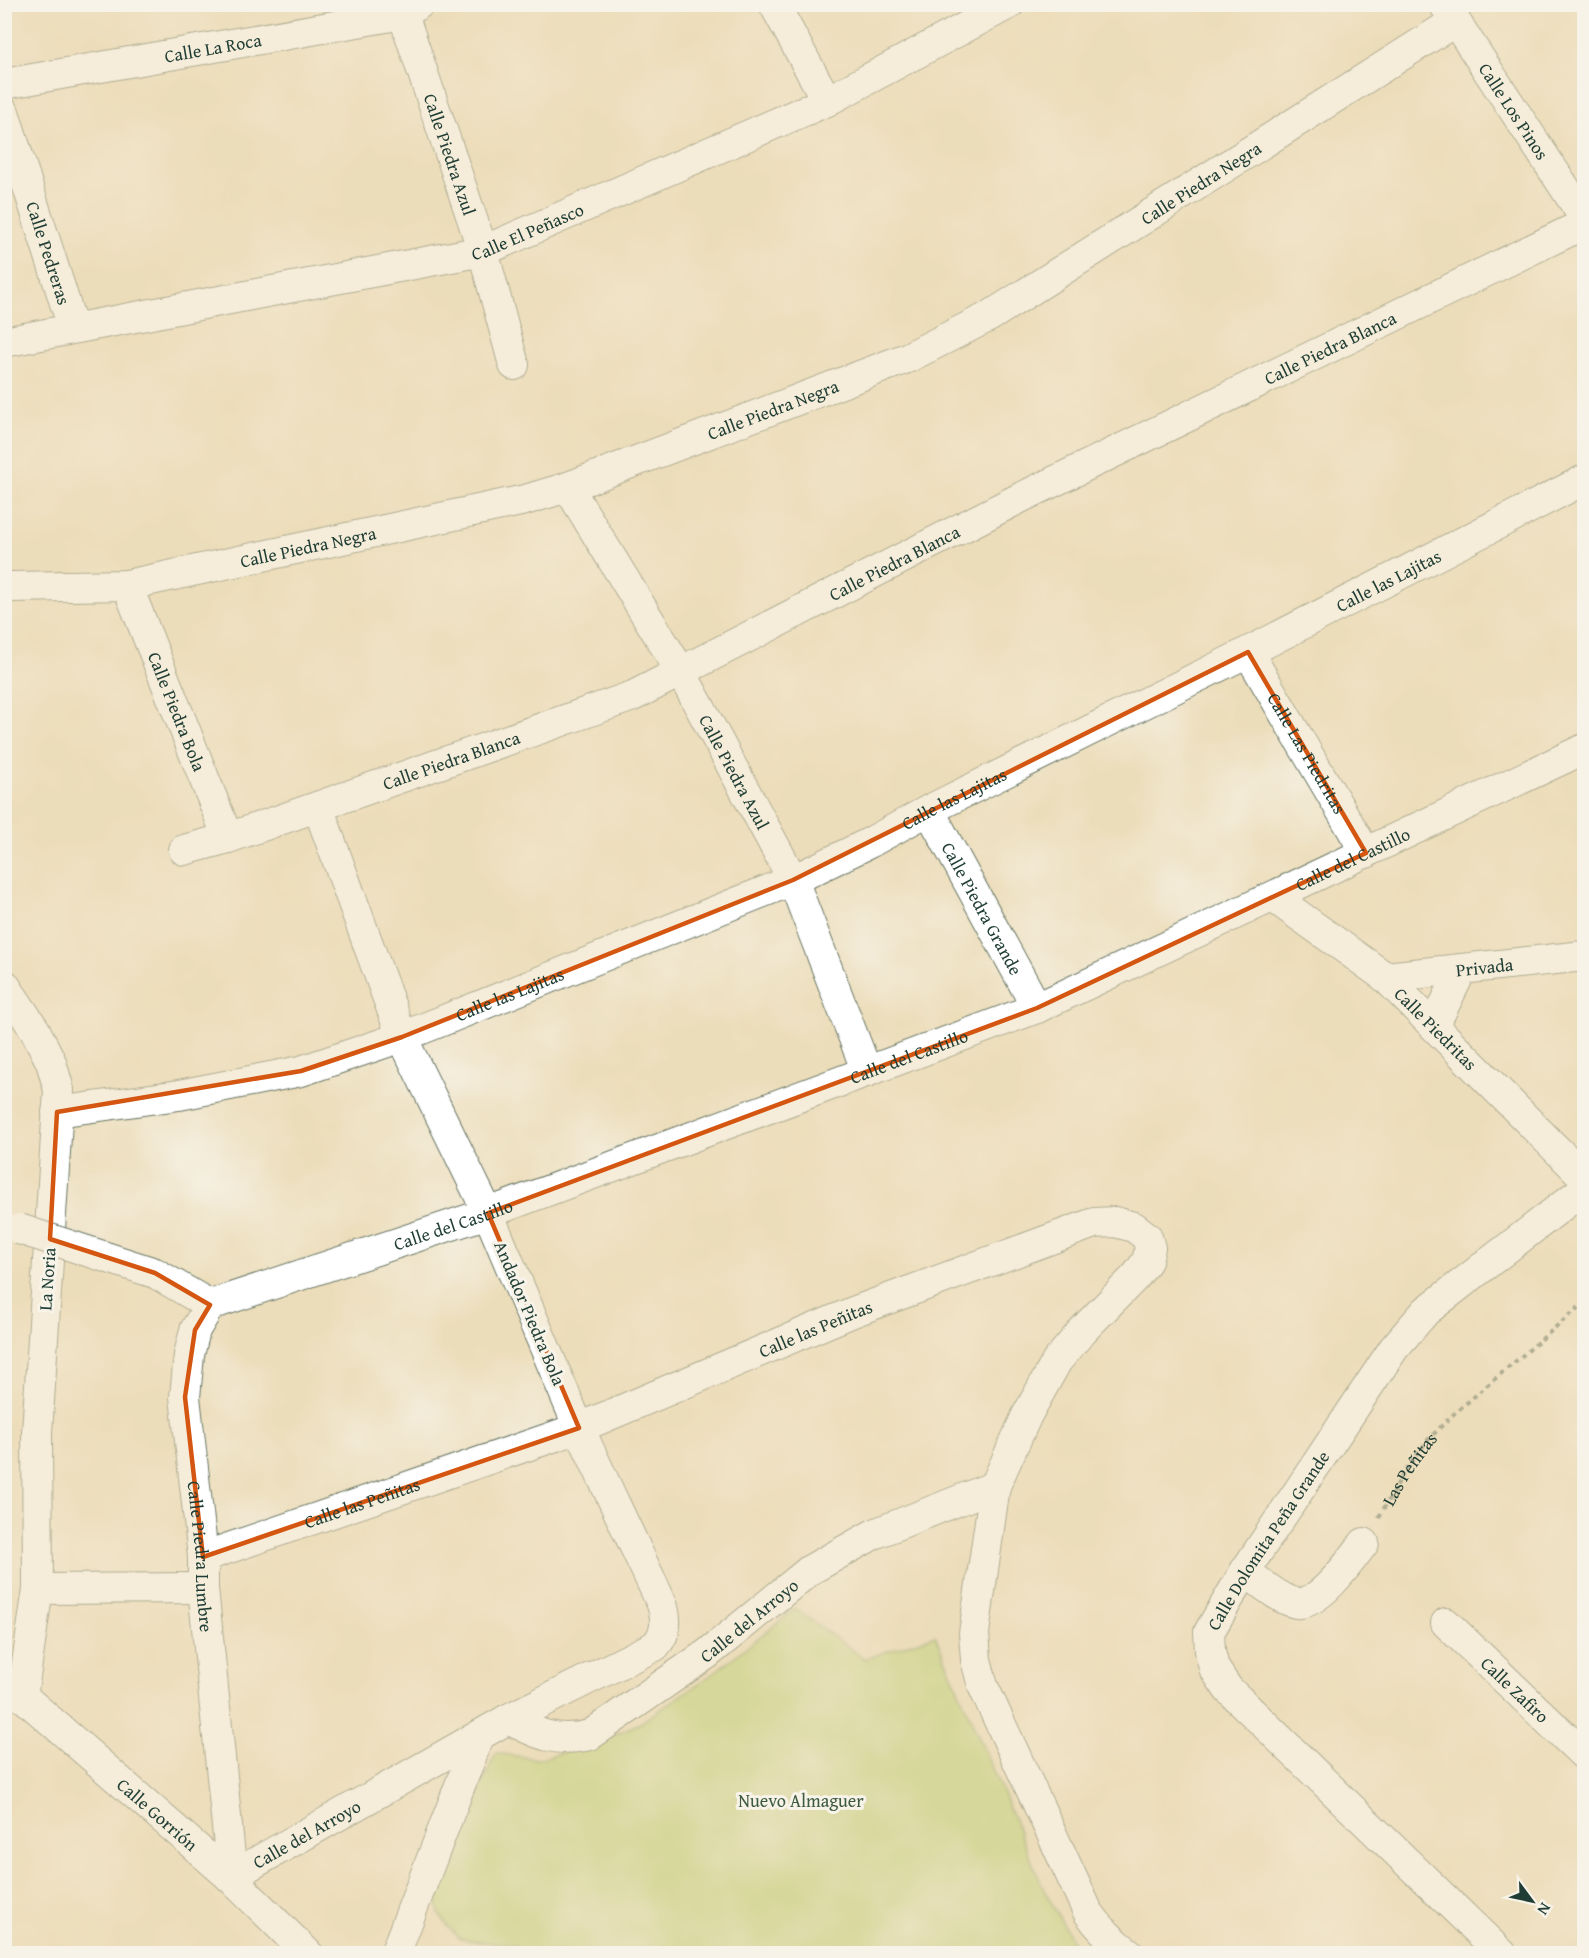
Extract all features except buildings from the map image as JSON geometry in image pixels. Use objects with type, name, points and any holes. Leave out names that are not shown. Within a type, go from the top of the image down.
[{"type":"street","points":[[774,4],[827,101]]},
{"type":"street","name":"Calle El Peñasco","points":[[4,342],[483,251],[827,101],[1010,4]]},
{"type":"street","name":"Calle La Roca","points":[[4,84],[411,9]]},
{"type":"street","name":"Calle Piedra Azul","points":[[411,9],[483,251],[514,365]]},
{"type":"street","name":"Calle Los Pinos","points":[[1449,13],[1584,217]]},
{"type":"street","name":"Calle Piedra Negra","points":[[10,587],[127,585],[525,500],[568,487],[907,358],[990,316],[1449,13]]},
{"type":"street","name":"Calle Pedreras","points":[[4,112],[73,328]]},
{"type":"street","name":"Calle Piedra Blanca","points":[[184,849],[228,838],[633,696],[1018,499],[1584,224]]},
{"type":"street","name":"Calle las Lajitas","points":[[57,1112],[179,1095],[301,1071],[402,1037],[793,880],[1248,652],[1584,480]]},
{"type":"street","name":"Calle Piedra Azul","points":[[568,487],[681,672],[793,880],[867,1072]]},
{"type":"street","name":"Calle Piedra Bola","points":[[127,585],[228,838]]},
{"type":"street","name":"Calle Las Piedritas","points":[[1248,652],[1366,853]]},
{"type":"street","name":"Calle del Castillo","points":[[210,1305],[488,1213],[1037,1008],[1584,749]]},
{"type":"street","name":"Andador Piedra Bola","points":[[318,807],[402,1037],[488,1213],[579,1428],[662,1604],[665,1615],[664,1634],[655,1646]]},
{"type":"street","name":"Calle Piedra Grande","points":[[929,810],[1037,1008]]},
{"type":"street","name":"Calle Piedritas","points":[[1273,897],[1385,977],[1584,1178]]},
{"type":"street","name":"Privada","points":[[1385,977],[1584,956]]},
{"type":"street","points":[[1434,1026],[1462,969]]},
{"type":"street","name":"La Noria","points":[[4,984],[35,1030],[51,1062],[59,1090],[38,1432],[38,1589]]},
{"type":"street","name":"Calle Dolomita Peña Grande","points":[[1502,1953],[1228,1689],[1214,1668],[1209,1632],[1245,1571],[1394,1348],[1426,1311],[1584,1189]]},
{"type":"street","name":"Calle las Peñitas","points":[[202,1557],[579,1428],[853,1312],[1094,1223],[1115,1222],[1134,1227],[1147,1237],[1150,1248],[1147,1261],[1136,1276],[1083,1330],[1057,1361],[1027,1415],[995,1486]]},
{"type":"street","points":[[12,1226],[154,1273],[210,1305]]},
{"type":"street","name":"Calle Piedra Lumbre","points":[[210,1305],[195,1330],[189,1355],[185,1397],[231,1877]]},
{"type":"street","points":[[995,1486],[974,1633],[976,1660],[983,1686],[1088,1912],[1113,1942],[1130,1953]]},
{"type":"street","name":"Calle del Arroyo","points":[[508,1719],[532,1731],[554,1738],[572,1739],[590,1735],[707,1654],[810,1570],[874,1534],[995,1486]]},
{"type":"street","points":[[1245,1571],[1284,1599],[1296,1603],[1307,1602],[1317,1596],[1347,1565],[1364,1543]]},
{"type":"street","points":[[13,1688],[38,1589],[203,1588]]},
{"type":"street","name":"Calle Zafiro","points":[[1446,1623],[1584,1755]]},
{"type":"street","name":"Calle del Arroyo","points":[[231,1877],[508,1719],[655,1646]]},
{"type":"street","name":"Calle Gorrión","points":[[13,1688],[231,1877],[308,1953]]},
{"type":"street","points":[[395,1953],[479,1736]]},
{"type":"path","name":"Las Peñitas","points":[[1364,1543],[1403,1474],[1427,1441],[1449,1418],[1584,1303]]},
{"type":"highlighted area","points":[[1248,652],[1366,853],[1037,1008],[488,1213],[579,1428],[203,1557],[185,1397],[195,1330],[210,1305],[155,1273],[50,1239],[57,1112],[301,1071],[402,1037],[793,880]]},
{"type":"green space","name":"Nuevo Almaguer","points":[[795,1609],[865,1659],[935,1635],[1044,1890],[1072,1940],[1082,1953],[528,1953],[513,1944],[461,1939],[450,1929],[439,1913],[435,1889],[496,1753],[537,1759],[589,1746],[640,1723],[707,1678]]}]
